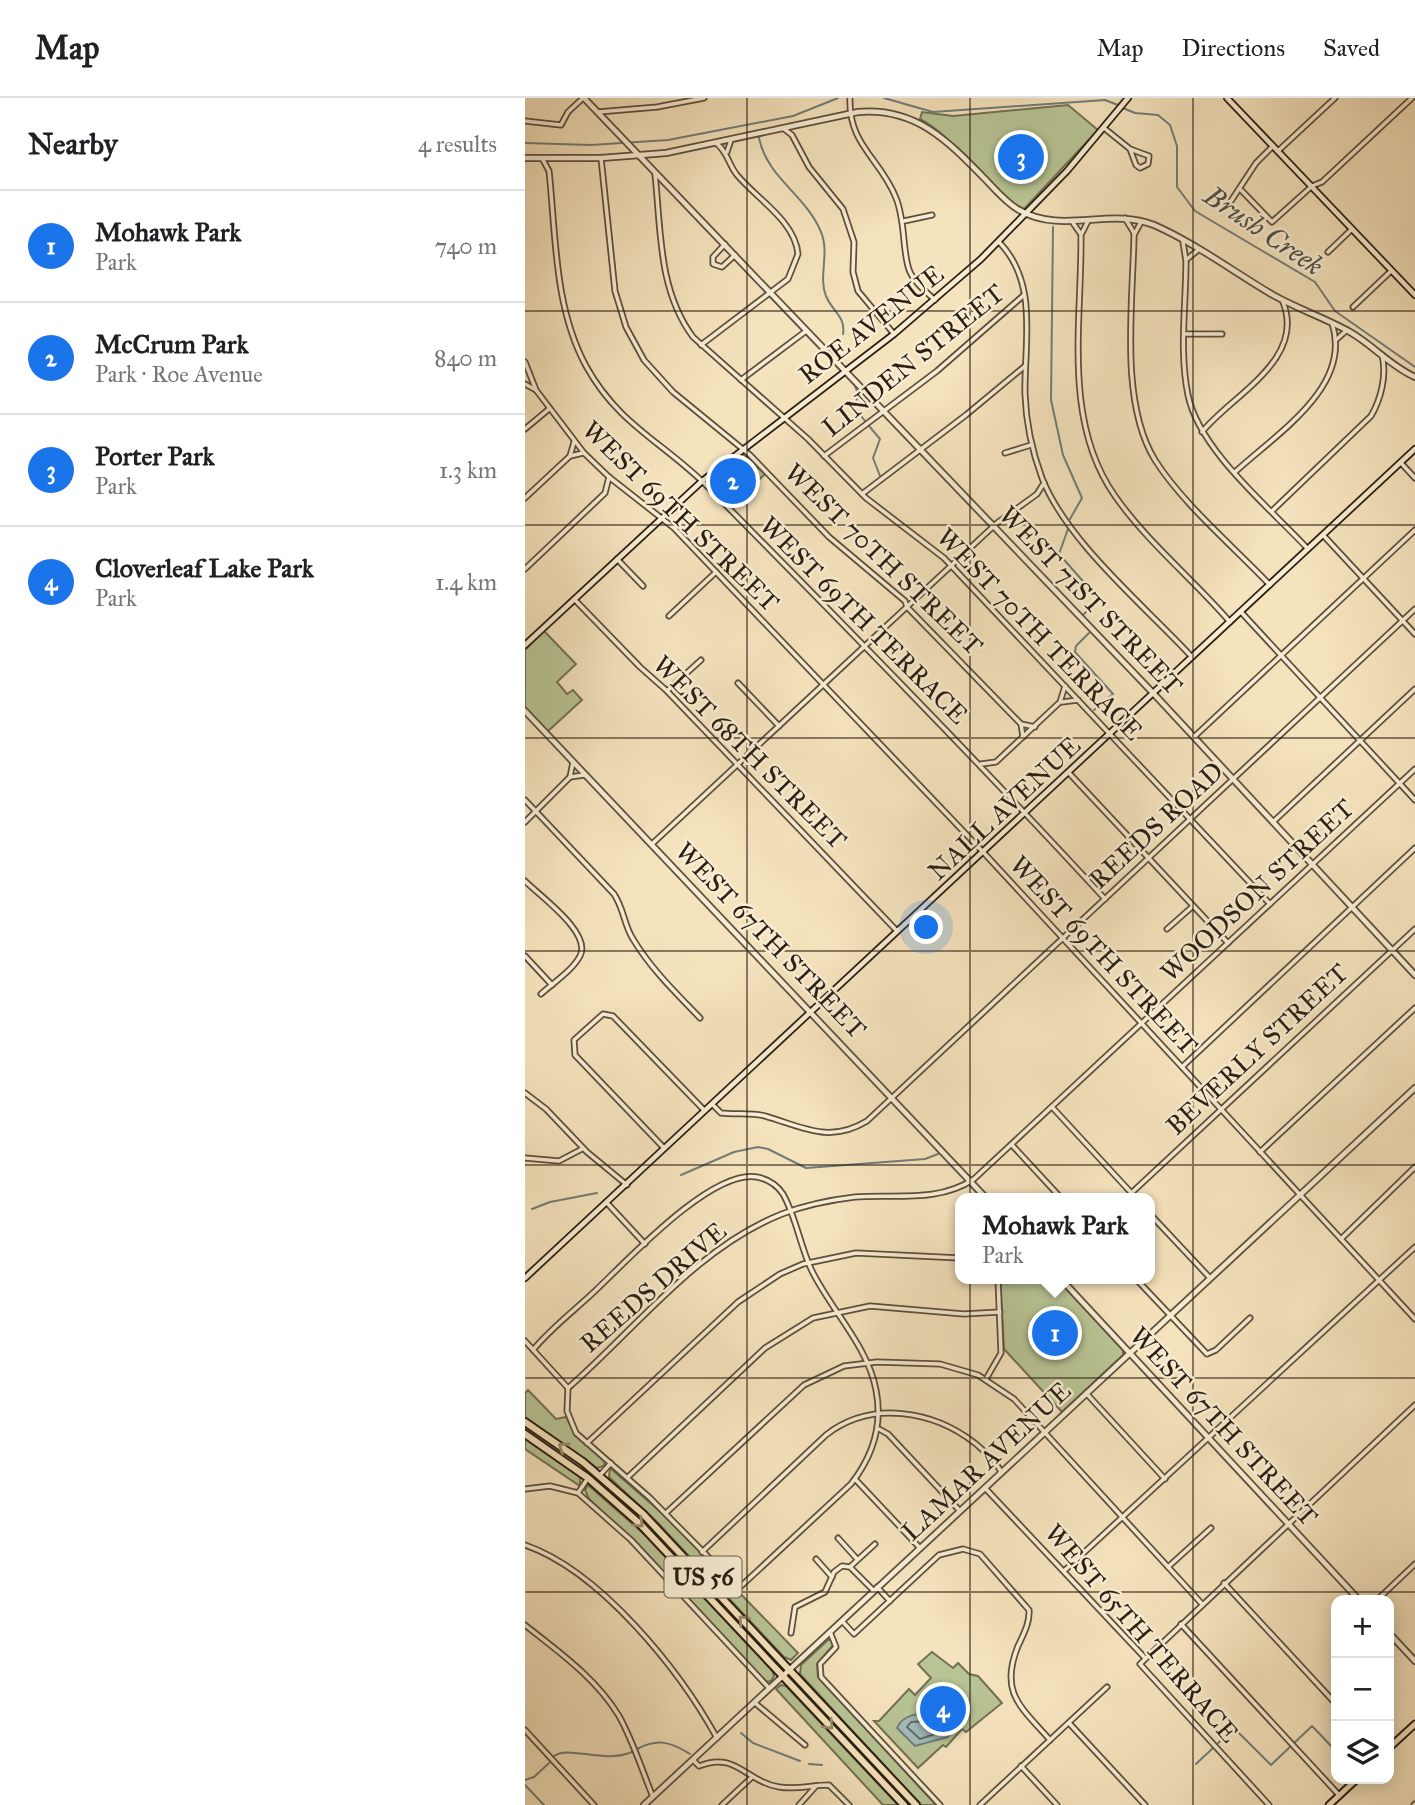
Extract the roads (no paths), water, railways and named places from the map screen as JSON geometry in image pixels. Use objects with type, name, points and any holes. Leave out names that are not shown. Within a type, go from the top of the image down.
[{"type":"highway","name":"US 56","points":[[525,1422],[600,1475],[649,1519],[916,1805]]},
{"type":"highway","name":"US 56","points":[[525,1434],[588,1478],[655,1539],[904,1805]]},
{"type":"main road","points":[[1394,1743],[1415,1724]]},
{"type":"main road","points":[[1329,1805],[1351,1784]]},
{"type":"street","name":"WEST 71ST STREET","points":[[584,98],[1154,694],[1415,975]]},
{"type":"street","points":[[525,121],[561,125],[568,112],[584,98]]},
{"type":"street","points":[[597,112],[657,107],[704,98]]},
{"type":"street","points":[[851,98],[850,114],[857,138],[888,181],[904,221],[910,273],[935,300]]},
{"type":"street","points":[[1227,98],[1414,293]]},
{"type":"street","points":[[1278,151],[1335,98]]},
{"type":"street","points":[[1241,190],[1272,222],[1312,186],[1322,181],[1412,98]]},
{"type":"street","name":"ROE AVENUE","points":[[525,645],[702,482],[894,334],[999,242],[1104,128],[1126,100]]},
{"type":"street","points":[[605,120],[610,111]]},
{"type":"street","points":[[525,158],[639,156],[716,143],[850,114],[890,113],[930,128],[947,140],[1005,200],[1027,214],[1048,221],[1073,223],[1125,218],[1142,221],[1282,300],[1347,330],[1395,366],[1415,377]]},
{"type":"street","points":[[795,139],[799,125]]},
{"type":"street","points":[[783,128],[795,139],[805,160],[838,199],[848,218],[854,242],[855,282],[861,298],[894,334]]},
{"type":"street","points":[[1104,128],[1130,149],[1145,152],[1149,156],[1147,164],[1140,168],[1136,165],[1130,149]]},
{"type":"street","points":[[727,152],[731,140]]},
{"type":"street","points":[[701,345],[792,273],[797,258],[797,245],[790,231],[737,175],[727,152],[716,143]]},
{"type":"street","points":[[1229,204],[1241,190],[1256,163],[1273,146]]},
{"type":"street","name":"WEST 69TH TERRACE","points":[[541,157],[549,171],[560,288],[568,324],[585,364],[601,391],[625,419],[702,482],[795,579],[866,645],[1105,899]]},
{"type":"street","points":[[549,171],[556,158]]},
{"type":"street","name":"WEST 70TH STREET","points":[[601,158],[613,278],[619,310],[630,336],[662,382],[742,449],[829,537],[890,586],[907,607],[916,613],[1021,724]]},
{"type":"street","name":"WEST 70TH TERRACE","points":[[655,173],[669,291],[681,320],[701,345],[783,417],[862,494],[936,551],[1270,904]]},
{"type":"street","points":[[1318,193],[1322,181]]},
{"type":"street","points":[[657,195],[664,187],[670,188]]},
{"type":"street","points":[[904,221],[932,215]]},
{"type":"street","points":[[1125,218],[1134,235],[1133,392],[1143,436],[1171,481],[1270,585]]},
{"type":"street","points":[[1088,221],[1081,235],[1080,384],[1082,417],[1090,448],[1103,477],[1122,505],[1230,622]]},
{"type":"street","points":[[1134,235],[1142,221]]},
{"type":"street","points":[[1073,223],[1081,235]]},
{"type":"street","points":[[1328,252],[1352,229]]},
{"type":"street","points":[[999,242],[1017,265],[1025,295],[1027,419],[1031,445],[1044,483],[1086,544],[1193,658]]},
{"type":"street","points":[[1183,242],[1186,261],[1186,382],[1197,423],[1202,433],[1235,472],[1308,550]]},
{"type":"street","points":[[725,244],[713,257],[713,264],[722,267],[735,254]]},
{"type":"street","points":[[1186,261],[1197,251]]},
{"type":"street","points":[[1353,307],[1391,271]]},
{"type":"street","name":"LINDEN STREET","points":[[824,456],[885,411],[1025,295]]},
{"type":"street","points":[[1202,433],[1275,362],[1282,346],[1287,318],[1282,300]]},
{"type":"street","points":[[1287,318],[1297,307]]},
{"type":"street","points":[[1235,472],[1320,393],[1331,370],[1336,339],[1332,323]]},
{"type":"street","points":[[741,380],[807,330]]},
{"type":"street","points":[[1336,339],[1347,330]]},
{"type":"street","points":[[1186,334],[1222,334]]},
{"type":"street","points":[[1272,511],[1367,421],[1376,406],[1384,374],[1382,355]]},
{"type":"street","points":[[525,362],[536,390]]},
{"type":"street","points":[[862,494],[922,450],[1025,366]]},
{"type":"street","points":[[1384,374],[1395,366]]},
{"type":"street","name":"WEST 69TH STREET","points":[[525,384],[536,390],[584,453],[609,477],[663,517],[716,572],[983,853],[1415,1319]]},
{"type":"street","points":[[525,429],[549,409]]},
{"type":"street","points":[[1197,423],[1210,424]]},
{"type":"street","points":[[525,498],[570,456],[575,442]]},
{"type":"street","points":[[1005,453],[1031,445]]},
{"type":"street","name":"NALL AVENUE","points":[[525,1278],[1415,449]]},
{"type":"street","points":[[570,456],[584,453]]},
{"type":"street","points":[[1401,463],[1415,478]]},
{"type":"street","points":[[605,493],[609,477]]},
{"type":"street","points":[[652,844],[994,526],[1037,494],[1044,483]]},
{"type":"street","points":[[525,569],[605,493],[620,485]]},
{"type":"street","points":[[1037,494],[1050,495]]},
{"type":"street","points":[[1194,737],[1415,530]]},
{"type":"street","points":[[1323,535],[1415,634]]},
{"type":"street","points":[[617,559],[643,586]]},
{"type":"street","points":[[669,616],[716,572]]},
{"type":"street","name":"WEST 68TH STREET","points":[[574,599],[639,667],[667,691],[899,932]]},
{"type":"street","name":"REEDS ROAD","points":[[713,1105],[724,1113],[754,1114],[807,1132],[827,1134],[859,1126],[1415,609]]},
{"type":"street","points":[[1241,611],[1415,800]]},
{"type":"street","points":[[667,691],[701,660]]},
{"type":"street","points":[[738,683],[779,726]]},
{"type":"street","points":[[995,781],[992,772],[996,762],[1060,702],[1065,686]]},
{"type":"street","points":[[1272,822],[1415,688]]},
{"type":"street","points":[[1060,702],[1079,700]]},
{"type":"street","name":"WEST 67TH STREET","points":[[525,711],[813,1012],[981,1193]]},
{"type":"street","points":[[1023,737],[1021,724],[1034,726]]},
{"type":"street","points":[[570,777],[573,761]]},
{"type":"street","points":[[979,764],[996,762]]},
{"type":"street","name":"WOODSON STREET","points":[[970,1181],[1012,1145],[1415,769]]},
{"type":"street","points":[[525,822],[570,777],[586,774]]},
{"type":"street","points":[[1069,774],[1228,944]]},
{"type":"street","points":[[525,800],[614,894],[622,908],[631,937],[652,966],[700,1018]]},
{"type":"street","points":[[1182,1067],[1415,848]]},
{"type":"street","points":[[525,881],[581,938],[578,959],[541,994]]},
{"type":"street","points":[[1167,929],[1193,906]]},
{"type":"street","name":"BEVERLY STREET","points":[[1131,1193],[1415,929]]},
{"type":"street","points":[[525,956],[552,985]]},
{"type":"street","points":[[1260,1152],[1415,1008]]},
{"type":"street","points":[[665,1149],[575,1055],[574,1040],[587,1027],[603,1014],[613,1016],[705,1112]]},
{"type":"street","name":"LAMAR AVENUE","points":[[644,1805],[1415,1088]]},
{"type":"street","points":[[525,1093],[546,1109],[583,1149],[627,1185]]},
{"type":"street","points":[[1052,1107],[1131,1193]]},
{"type":"street","points":[[1012,1145],[1057,1193]]},
{"type":"street","points":[[525,1158],[559,1161],[583,1149]]},
{"type":"street","points":[[1341,1240],[1415,1167]]},
{"type":"street","points":[[525,1341],[533,1350],[568,1388],[569,1419],[587,1443],[628,1477],[739,1588],[855,1479],[866,1463],[879,1429],[874,1379],[808,1263],[790,1212],[777,1187],[764,1179],[746,1177],[729,1182],[696,1200],[645,1244],[533,1350]]},
{"type":"street","name":"REEDS DRIVE","points":[[568,1388],[707,1259],[750,1230],[790,1212],[839,1199],[936,1194],[970,1181]]},
{"type":"street","points":[[607,1203],[645,1244]]},
{"type":"street","points":[[1155,1218],[1210,1279]]},
{"type":"street","points":[[1064,1571],[1415,1247]]},
{"type":"street","points":[[587,1443],[738,1302],[772,1278],[808,1263],[838,1255],[873,1252],[955,1258]]},
{"type":"street","points":[[986,1379],[1001,1353],[998,1284]]},
{"type":"street","name":"WEST 67TH STREET","points":[[1066,1284],[1354,1595]]},
{"type":"street","points":[[1141,1284],[1207,1354],[1216,1350],[1250,1318]]},
{"type":"street","points":[[628,1477],[777,1338],[803,1323],[835,1311],[870,1306],[947,1313],[1000,1312]]},
{"type":"street","points":[[666,1514],[804,1385],[831,1370],[866,1363],[940,1364],[986,1379],[1014,1399],[1202,1604]]},
{"type":"street","points":[[1086,1393],[1165,1479]]},
{"type":"street","points":[[1145,1658],[1415,1405]]},
{"type":"street","points":[[702,1552],[826,1435],[856,1418],[879,1413],[912,1415],[951,1428],[981,1449],[1001,1472]]},
{"type":"street","points":[[879,1429],[888,1434],[960,1511]]},
{"type":"street","points":[[600,1475],[611,1462]]},
{"type":"street","points":[[578,1493],[588,1478]]},
{"type":"street","points":[[855,1479],[920,1548]]},
{"type":"street","points":[[525,1489],[550,1486],[578,1493],[640,1549],[769,1688]]},
{"type":"street","name":"WEST 65TH TERRACE","points":[[985,1488],[1145,1658],[1140,1664],[1142,1668],[1269,1805]]},
{"type":"street","points":[[1168,1567],[1211,1528]]},
{"type":"street","points":[[838,1538],[857,1559]]},
{"type":"street","points":[[850,1567],[874,1544]]},
{"type":"street","points":[[525,1545],[569,1567],[622,1615],[671,1670],[717,1738]]},
{"type":"street","points":[[842,1621],[854,1634],[939,1555],[963,1549],[981,1554],[1026,1603],[1029,1610],[1029,1619],[1011,1663],[1010,1682],[1015,1700],[1050,1740]]},
{"type":"street","points":[[816,1559],[832,1577]]},
{"type":"street","points":[[1382,1595],[1415,1564]]},
{"type":"street","points":[[792,1633],[795,1607],[825,1592],[832,1577],[842,1566],[850,1567],[890,1601]]},
{"type":"street","points":[[1224,1583],[1331,1699]]},
{"type":"street","points":[[1181,1624],[1339,1795]]},
{"type":"street","points":[[525,1625],[580,1670],[610,1703],[629,1735],[653,1797]]},
{"type":"street","points":[[830,1632],[836,1647],[820,1664],[821,1677],[940,1805]]},
{"type":"street","points":[[1394,1638],[1415,1661]]},
{"type":"street","points":[[980,1805],[1107,1687]]},
{"type":"street","points":[[755,1703],[805,1745]]},
{"type":"street","points":[[1069,1723],[1145,1805]]},
{"type":"street","points":[[525,1730],[594,1805]]},
{"type":"street","points":[[693,1760],[699,1766],[714,1760],[727,1761],[752,1777],[783,1788],[830,1786],[849,1805]]},
{"type":"street","points":[[1021,1766],[1057,1805]]},
{"type":"street","points":[[722,1805],[752,1777]]},
{"type":"street","points":[[799,1805],[816,1786]]},
{"type":"water","points":[[952,1711],[962,1717],[948,1737],[915,1746],[897,1728],[901,1722],[913,1715]]},
{"type":"waterway","name":"Brush Creek","points":[[525,143],[591,145],[668,140],[793,116],[838,98]]},
{"type":"waterway","name":"Brush Creek","points":[[884,98],[933,112],[1105,100],[1118,105]]},
{"type":"waterway","name":"Brush Creek","points":[[1123,108],[1135,113],[1158,115],[1170,125],[1177,146],[1177,187],[1195,211],[1315,282],[1335,311],[1415,367]]},
{"type":"waterway","points":[[759,138],[770,164],[806,207],[821,232],[824,248],[824,289],[842,323],[843,334]]},
{"type":"waterway","points":[[1053,227],[1051,400],[1063,455],[1082,498],[1070,519]]},
{"type":"waterway","points":[[855,386],[858,394],[855,408],[865,421]]},
{"type":"waterway","points":[[869,426],[880,439],[873,458],[880,476]]},
{"type":"waterway","points":[[1068,529],[1059,554],[1096,596],[1095,603],[1084,614]]},
{"type":"waterway","points":[[1089,633],[1076,646],[1075,652],[1113,694],[1094,710]]},
{"type":"waterway","points":[[681,1175],[734,1152],[758,1147],[768,1149],[806,1168],[925,1159],[938,1154]]},
{"type":"waterway","points":[[532,1209],[550,1202],[597,1193]]},
{"type":"waterway","points":[[1196,1764],[1234,1728],[1271,1765],[1312,1726],[1331,1746]]},
{"type":"waterway","points":[[741,1733],[753,1743],[800,1761]]},
{"type":"waterway","points":[[637,1749],[651,1743],[664,1743],[690,1754]]},
{"type":"waterway","points":[[554,1756],[568,1752],[610,1756],[632,1752]]},
{"type":"waterway","points":[[525,1780],[534,1777],[549,1763]]},
{"type":"waterway","points":[[809,1764],[822,1765]]},
{"type":"waterway","points":[[525,1785],[544,1805]]},
{"type":"place","name":"Porter Park","points":[[1021,157]]},
{"type":"place","name":"McCrum Park","points":[[733,481]]},
{"type":"place","name":"Mohawk Park","points":[[1055,1333]]},
{"type":"place","name":"Cloverleaf Lake Park","points":[[943,1709]]}]
